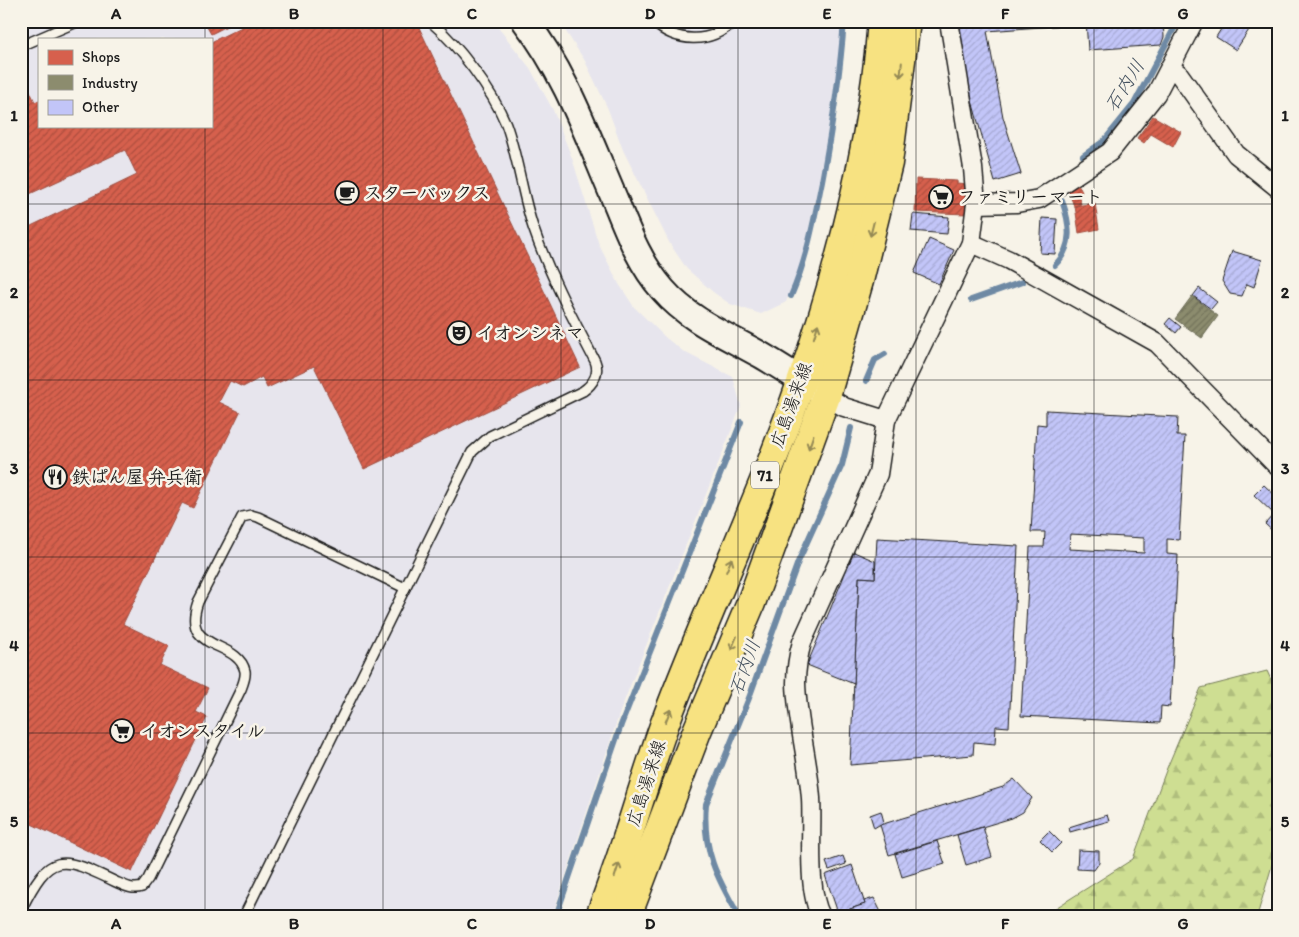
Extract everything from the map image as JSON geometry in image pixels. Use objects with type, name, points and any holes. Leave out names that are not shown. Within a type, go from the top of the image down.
[{"type":"main road","name":"広島湯来線","points":[[600,916],[666,723],[802,380],[831,284],[861,171],[878,75],[882,21]]},
{"type":"main road","name":"広島湯来線","points":[[627,916],[697,731],[751,603],[826,396],[859,282],[888,163],[906,21]]},
{"type":"main road","points":[[644,916],[649,902],[668,806]]},
{"type":"street","points":[[525,21],[548,55],[573,99],[633,243],[652,277],[676,303],[696,319],[802,380],[844,407],[886,420]]},
{"type":"street","points":[[820,916],[816,908],[813,888],[811,797],[796,686],[796,662],[802,642],[878,474],[886,420],[972,243],[976,204],[967,124],[949,21]]},
{"type":"street","points":[[976,204],[1028,202],[1039,199],[1083,172],[1110,152],[1156,94],[1194,21]]},
{"type":"street","points":[[1170,67],[1179,74],[1236,154],[1278,188]]},
{"type":"street","points":[[972,243],[1009,260],[1157,343],[1278,467]]},
{"type":"lane","points":[[40,38],[79,21]]},
{"type":"lane","points":[[244,916],[476,446],[490,436],[583,392],[594,379],[597,367],[555,284],[533,226],[505,124],[481,80],[440,30],[430,21]]},
{"type":"lane","points":[[652,21],[673,35],[692,39],[719,33],[734,21]]},
{"type":"lane","points":[[21,46],[38,39]]},
{"type":"lane","points":[[21,910],[39,876],[59,864],[79,864],[131,888],[142,887],[148,879],[241,690],[245,676],[245,669],[240,662],[201,636],[194,623],[194,613],[238,521],[242,517],[258,516],[405,588]]},
{"type":"shaded area","points":[[21,21],[493,21],[530,68],[553,110],[572,158],[599,245],[619,284],[634,307],[666,338],[684,352],[733,377],[741,406],[621,709],[552,916],[21,916]]},
{"type":"shaded area","points":[[559,21],[842,21],[837,70],[823,162],[801,266],[786,302],[761,314],[730,304],[687,269],[670,244],[623,150],[608,109],[585,61]]},
{"type":"green space","points":[[1267,671],[1278,695],[1278,745],[1275,765],[1276,852],[1257,916],[1043,916],[1133,859],[1167,768],[1201,688]]},
{"type":"building: Shops","points":[[219,21],[237,21],[211,34],[207,27]]},
{"type":"building: Shops","points":[[254,21],[358,21],[359,24],[366,21],[416,21],[580,367],[364,469],[314,366],[267,388],[262,377],[243,387],[230,381],[219,402],[240,412],[193,508],[182,503],[123,624],[169,646],[160,665],[208,688],[196,712],[207,717],[132,872],[23,820],[25,817],[21,815],[21,246],[31,226],[137,175],[125,150],[21,198],[21,92],[29,89],[35,102],[38,100],[38,128],[212,128],[212,42]]},
{"type":"building: Shops","points":[[1153,116],[1181,132],[1173,147],[1151,134],[1144,143],[1137,138]]},
{"type":"building: Shops","points":[[916,179],[957,181],[957,183],[967,184],[966,214],[915,212]]},
{"type":"building: Shops","points":[[1078,184],[1082,192],[1078,194],[1081,204],[1074,206],[1068,190]]},
{"type":"building: Shops","points":[[1095,203],[1099,229],[1079,233],[1075,206]]},
{"type":"building: Shops","points":[[21,834],[29,843],[21,859]]},
{"type":"building: Industry","points":[[1192,296],[1218,316],[1202,338],[1175,319]]},
{"type":"building: Other","points":[[959,21],[1068,21],[1068,25],[987,31],[1003,117],[1021,174],[995,182],[970,94]]},
{"type":"building: Other","points":[[1086,21],[1163,21],[1164,37],[1161,45],[1088,50]]},
{"type":"building: Other","points":[[1226,21],[1254,22],[1236,50],[1216,37]]},
{"type":"building: Other","points":[[913,214],[949,217],[947,234],[911,231]]},
{"type":"building: Other","points":[[1042,218],[1057,219],[1055,254],[1040,253]]},
{"type":"building: Other","points":[[929,239],[954,250],[939,284],[914,273]]},
{"type":"building: Other","points":[[1232,251],[1262,260],[1254,287],[1247,284],[1242,296],[1230,294],[1222,281]]},
{"type":"building: Other","points":[[1199,288],[1217,302],[1211,309],[1193,296]]},
{"type":"building: Other","points":[[1170,318],[1181,327],[1176,333],[1165,324]]},
{"type":"building: Other","points":[[1046,410],[1178,417],[1177,436],[1185,436],[1179,540],[1167,539],[1167,554],[1178,555],[1170,707],[1161,706],[1160,723],[1021,716],[1030,547],[1044,547],[1045,532],[1031,532],[1037,424],[1046,425]],"holes":[[[1070,534],[1144,538],[1144,553],[1069,549]]]},
{"type":"building: Other","points":[[1264,485],[1278,498],[1278,536],[1265,524],[1274,514],[1254,495]]},
{"type":"building: Other","points":[[877,538],[1018,546],[1009,727],[996,726],[995,744],[974,742],[973,755],[850,765],[859,577],[875,578]]},
{"type":"building: Other","points":[[854,552],[875,561],[875,578],[859,577],[854,684],[807,665]]},
{"type":"building: Other","points":[[1014,779],[1032,798],[1023,812],[1012,818],[889,855],[880,825],[1003,787]]},
{"type":"building: Other","points":[[881,811],[884,822],[874,828],[870,815]]},
{"type":"building: Other","points":[[1107,815],[1109,821],[1070,832],[1069,827]]},
{"type":"building: Other","points":[[983,827],[992,857],[966,865],[957,835]]},
{"type":"building: Other","points":[[1049,831],[1061,843],[1052,852],[1040,840]]},
{"type":"building: Other","points":[[937,841],[945,864],[902,877],[895,854]]},
{"type":"building: Other","points":[[1078,850],[1099,851],[1099,863],[1094,870],[1077,869]]},
{"type":"building: Other","points":[[843,856],[846,864],[829,870],[826,862]]},
{"type":"building: Other","points":[[852,865],[865,904],[838,913],[825,875]]},
{"type":"building: Other","points":[[874,898],[883,916],[852,916],[850,909],[865,904],[864,901]]},
{"type":"waterway","points":[[791,296],[806,254],[822,181],[835,101],[844,21]]},
{"type":"waterway","name":"石内川","points":[[1083,156],[1104,141],[1134,104],[1178,21]]},
{"type":"waterway","name":"石内川","points":[[1055,265],[1065,250],[1069,234],[1062,200]]},
{"type":"waterway","name":"石内川","points":[[971,300],[1022,282]]},
{"type":"waterway","name":"石内川","points":[[866,381],[875,360],[885,354]]},
{"type":"waterway","points":[[556,916],[621,725],[741,422]]},
{"type":"waterway","name":"石内川","points":[[739,916],[718,876],[709,850],[706,836],[706,804],[749,698],[798,562],[842,465],[851,428]]},
{"type":"place","name":"スターバックス","points":[[347,193]]},
{"type":"place","name":"ファミリーマート","points":[[941,197]]},
{"type":"place","name":"イオンシネマ","points":[[459,333]]},
{"type":"place","name":"鉄ぱん屋 弁兵衛","points":[[55,477]]},
{"type":"place","name":"イオンスタイル","points":[[122,731]]}]
